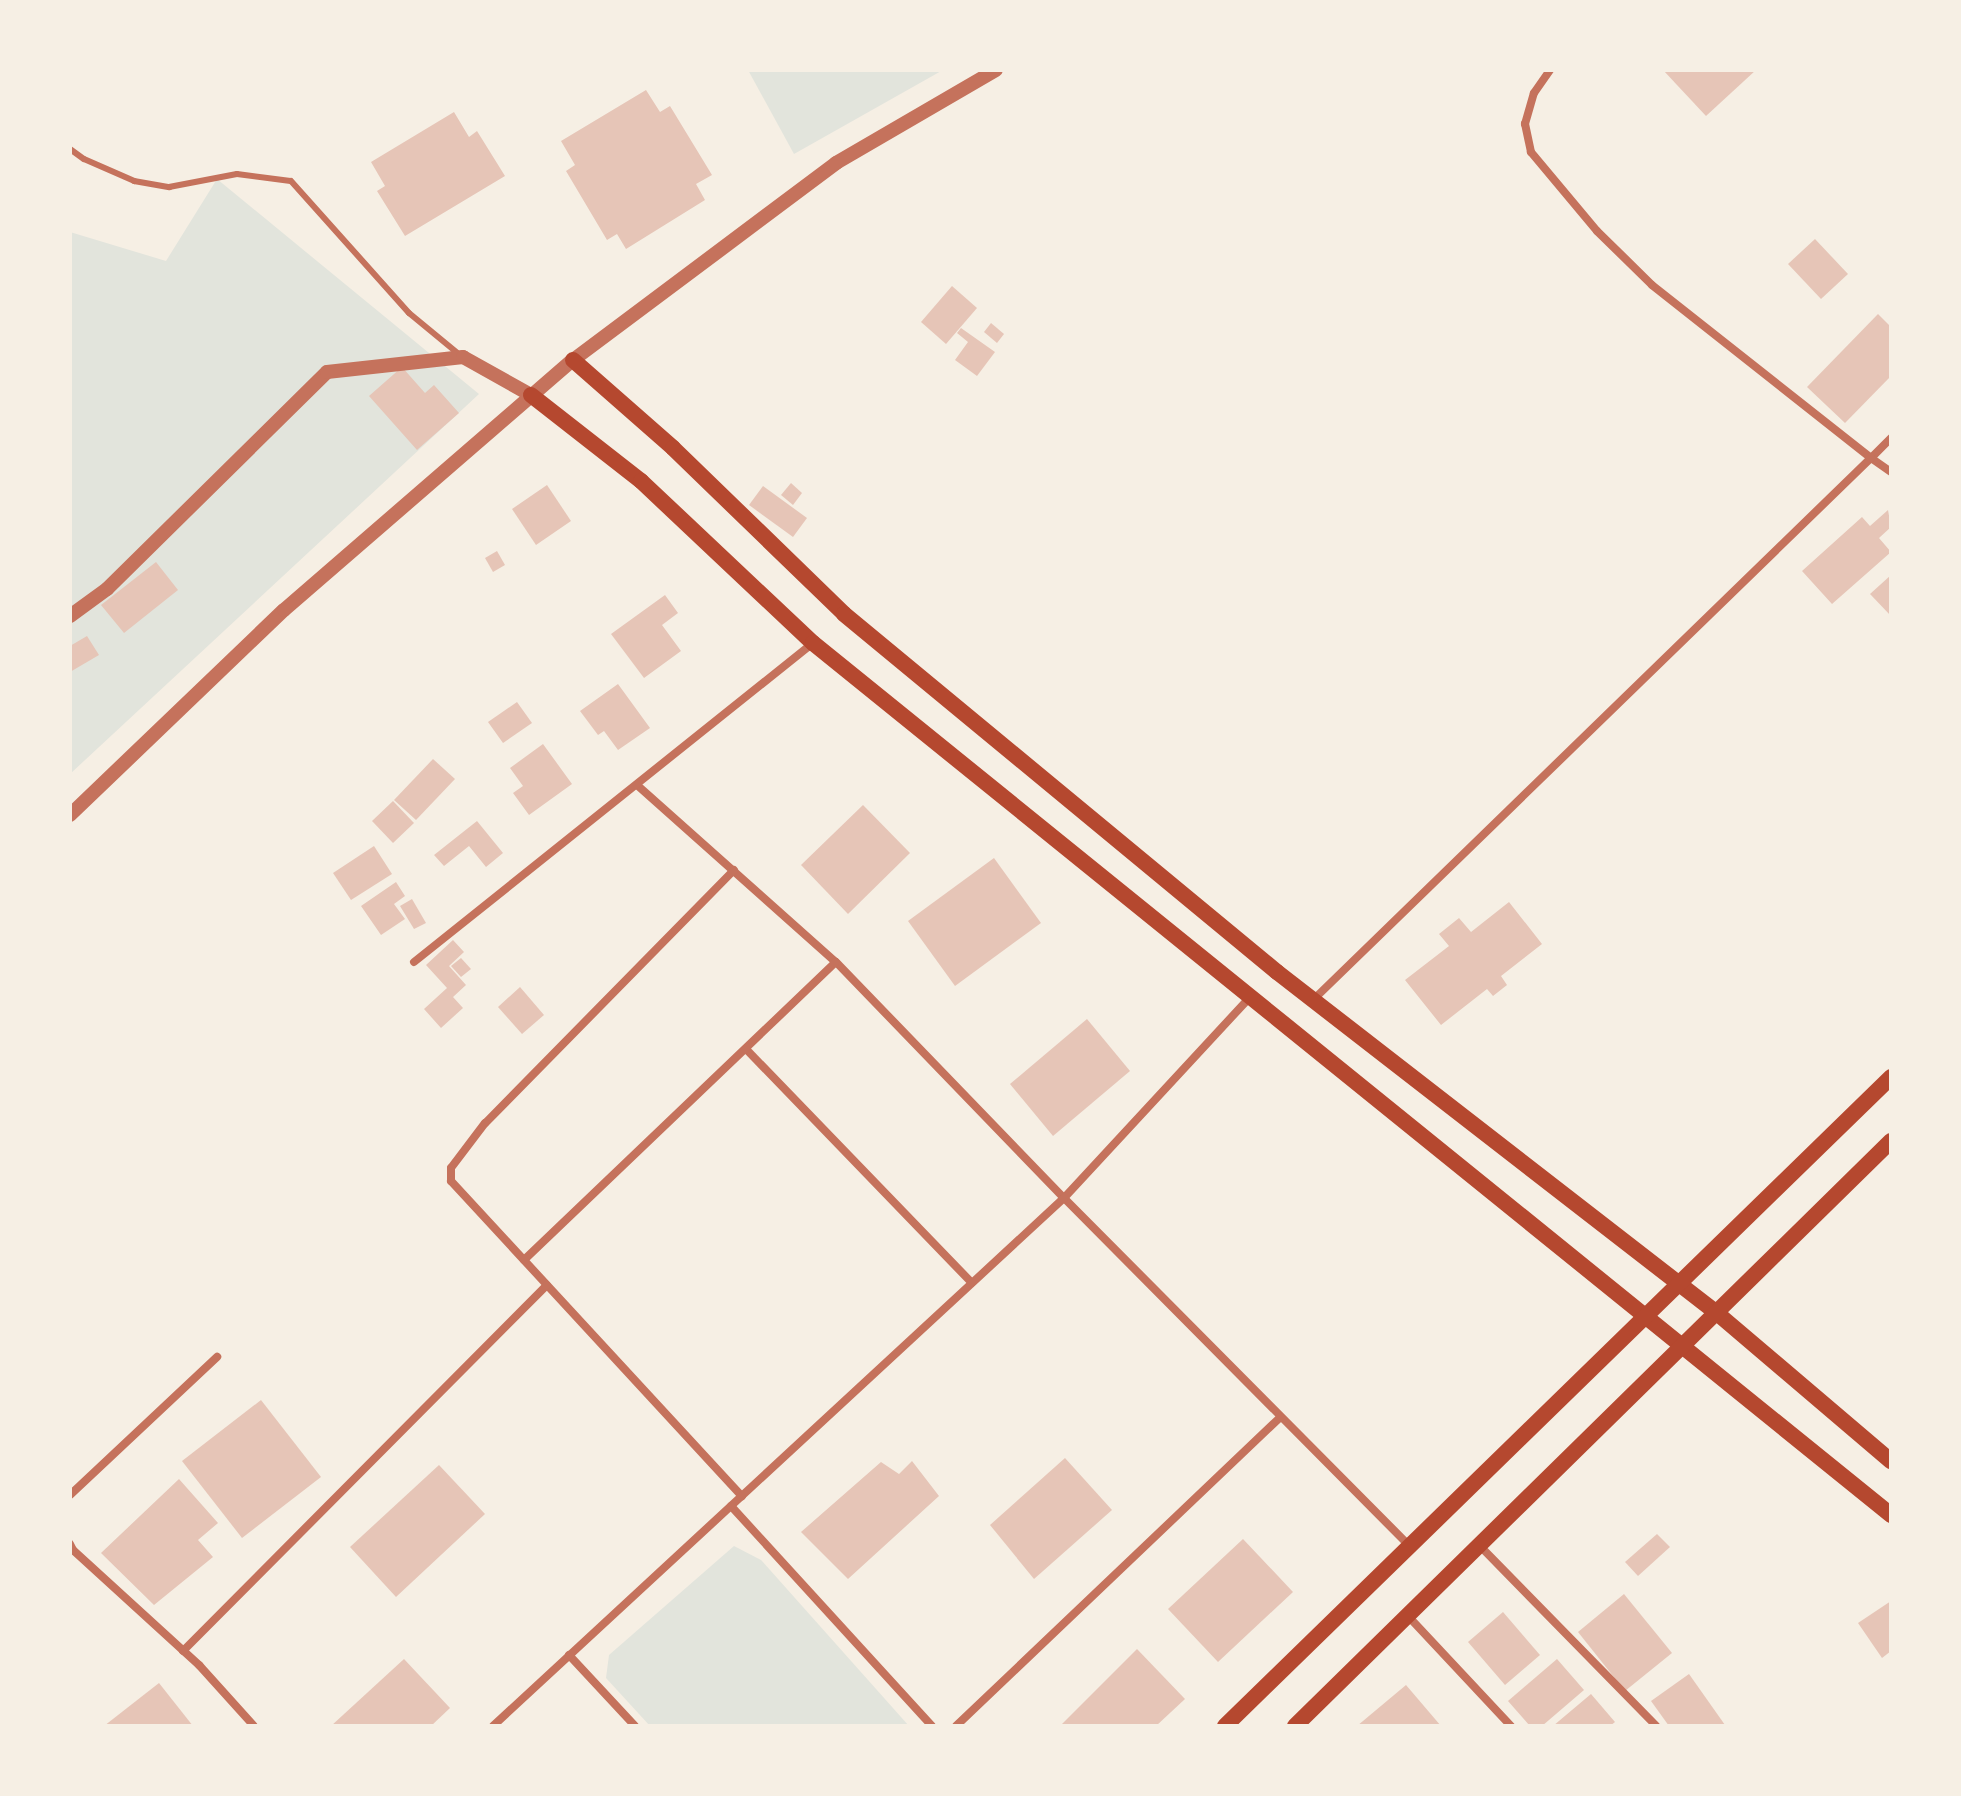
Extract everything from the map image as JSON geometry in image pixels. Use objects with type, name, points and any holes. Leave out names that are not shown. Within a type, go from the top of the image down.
[{"type":"main road","points":[[573,360],[673,448],[844,614],[1313,1000],[1718,1314],[1891,1461]]},
{"type":"main road","points":[[531,395],[641,481],[813,643],[1249,998],[1686,1346],[1891,1515]]},
{"type":"main road","points":[[1225,1726],[1891,1077]]},
{"type":"main road","points":[[1295,1726],[1686,1346],[1891,1141]]},
{"type":"street","points":[[70,815],[284,610],[573,360],[836,163],[996,70]]},
{"type":"street","points":[[1550,70],[1534,93],[1525,124],[1531,152],[1597,231],[1652,285],[1891,472]]},
{"type":"street","points":[[70,616],[107,589],[327,372],[463,357],[531,395]]},
{"type":"street","points":[[1313,1000],[1891,438]]},
{"type":"street","points":[[414,962],[813,643]]},
{"type":"street","points":[[637,785],[836,962],[1064,1198],[1410,1546]]},
{"type":"street","points":[[734,870],[485,1123],[451,1168],[451,1181],[742,1496]]},
{"type":"street","points":[[524,1260],[836,962]]},
{"type":"street","points":[[493,1726],[1064,1198],[1249,998]]},
{"type":"street","points":[[746,1049],[972,1283]]},
{"type":"street","points":[[183,1651],[547,1285]]},
{"type":"street","points":[[70,1495],[217,1357]]},
{"type":"street","points":[[956,1726],[1281,1417]]},
{"type":"street","points":[[731,1506],[932,1726]]},
{"type":"street","points":[[70,1544],[183,1651],[254,1726]]},
{"type":"street","points":[[1480,1546],[1656,1726]]},
{"type":"street","points":[[1408,1616],[1511,1726]]},
{"type":"street","points":[[569,1655],[635,1726]]},
{"type":"lane","points":[[70,149],[84,159],[134,181],[169,187],[237,174],[291,181],[409,313],[463,357]]},
{"type":"shaded area","points":[[748,70],[943,70],[794,154]]},
{"type":"shaded area","points":[[217,179],[479,394],[70,774],[70,232],[166,261]]},
{"type":"shaded area","points":[[734,1546],[761,1560],[909,1726],[650,1726],[606,1678],[609,1655]]},
{"type":"building","points":[[1663,70],[1756,70],[1706,116]]},
{"type":"building","points":[[646,90],[660,112],[670,106],[712,175],[696,184],[705,200],[626,249],[617,234],[607,240],[566,171],[575,165],[561,141]]},
{"type":"building","points":[[454,112],[469,137],[477,131],[505,176],[405,236],[377,191],[385,186],[371,162]]},
{"type":"building","points":[[1815,239],[1848,274],[1821,299],[1788,264]]},
{"type":"building","points":[[952,286],[977,308],[946,344],[921,322]]},
{"type":"building","points":[[1878,314],[1891,327],[1891,376],[1845,423],[1807,387]]},
{"type":"building","points":[[991,323],[1004,334],[997,343],[984,332]]},
{"type":"building","points":[[961,328],[995,352],[977,376],[955,360],[968,342],[957,333]]},
{"type":"building","points":[[402,367],[425,393],[434,385],[459,413],[417,450],[369,396]]},
{"type":"building","points":[[791,483],[802,493],[793,505],[781,495]]},
{"type":"building","points":[[547,485],[571,521],[536,545],[512,509]]},
{"type":"building","points":[[763,486],[807,518],[793,537],[749,505]]},
{"type":"building","points":[[1888,510],[1891,527],[1879,538],[1891,552],[1832,604],[1802,571],[1862,517],[1870,526]]},
{"type":"building","points":[[497,551],[505,565],[493,572],[485,558]]},
{"type":"building","points":[[156,562],[178,590],[124,633],[101,605]]},
{"type":"building","points":[[1891,575],[1891,616],[1870,594]]},
{"type":"building","points":[[665,595],[678,613],[662,625],[681,651],[644,678],[611,634]]},
{"type":"building","points":[[87,636],[99,655],[70,672],[70,646]]},
{"type":"building","points":[[618,684],[650,728],[618,750],[604,731],[598,735],[580,711]]},
{"type":"building","points":[[517,702],[532,723],[503,743],[488,722]]},
{"type":"building","points":[[543,744],[572,784],[529,815],[513,793],[523,786],[510,768]]},
{"type":"building","points":[[433,759],[455,779],[416,820],[394,800]]},
{"type":"building","points":[[393,801],[414,823],[393,843],[372,821]]},
{"type":"building","points":[[863,805],[910,853],[848,914],[801,865]]},
{"type":"building","points":[[477,821],[503,853],[486,867],[469,846],[444,866],[434,855]]},
{"type":"building","points":[[374,846],[392,874],[351,900],[333,873]]},
{"type":"building","points":[[994,858],[1041,923],[955,986],[908,921]]},
{"type":"building","points":[[396,882],[405,896],[394,904],[405,919],[381,935],[361,906]]},
{"type":"building","points":[[412,899],[426,923],[414,929],[400,906]]},
{"type":"building","points":[[1509,902],[1542,944],[1501,976],[1507,985],[1493,996],[1487,989],[1441,1025],[1405,980],[1449,946],[1439,934],[1459,918],[1471,932]]},
{"type":"building","points":[[453,940],[464,952],[449,966],[466,985],[453,997],[463,1008],[441,1028],[424,1009],[447,988],[426,965]]},
{"type":"building","points":[[461,958],[471,969],[461,977],[451,966]]},
{"type":"building","points":[[520,987],[544,1015],[522,1034],[498,1007]]},
{"type":"building","points":[[1087,1019],[1130,1071],[1053,1136],[1010,1084]]},
{"type":"building","points":[[261,1400],[321,1477],[242,1538],[182,1461]]},
{"type":"building","points":[[1065,1458],[1112,1510],[1034,1579],[990,1525]]},
{"type":"building","points":[[912,1461],[939,1496],[848,1579],[801,1532],[881,1462],[899,1474]]},
{"type":"building","points":[[439,1465],[485,1514],[396,1597],[350,1547]]},
{"type":"building","points":[[179,1479],[218,1523],[198,1540],[213,1557],[154,1605],[101,1553]]},
{"type":"building","points":[[1657,1534],[1670,1547],[1638,1576],[1625,1562]]},
{"type":"building","points":[[1243,1539],[1293,1592],[1218,1662],[1168,1609]]},
{"type":"building","points":[[1624,1594],[1672,1653],[1625,1691],[1578,1632]]},
{"type":"building","points":[[1891,1601],[1891,1651],[1882,1658],[1858,1623]]},
{"type":"building","points":[[1503,1612],[1540,1655],[1505,1685],[1468,1642]]},
{"type":"building","points":[[1137,1649],[1185,1699],[1156,1726],[1060,1726]]},
{"type":"building","points":[[404,1659],[450,1708],[431,1726],[331,1726]]},
{"type":"building","points":[[1557,1659],[1584,1690],[1542,1726],[1530,1726],[1508,1701]]},
{"type":"building","points":[[1689,1674],[1725,1725],[1669,1726],[1651,1701]]},
{"type":"building","points":[[159,1683],[193,1726],[104,1726]]},
{"type":"building","points":[[1406,1685],[1441,1726],[1357,1726]]},
{"type":"building","points":[[1591,1694],[1615,1722],[1610,1726],[1553,1726]]}]
